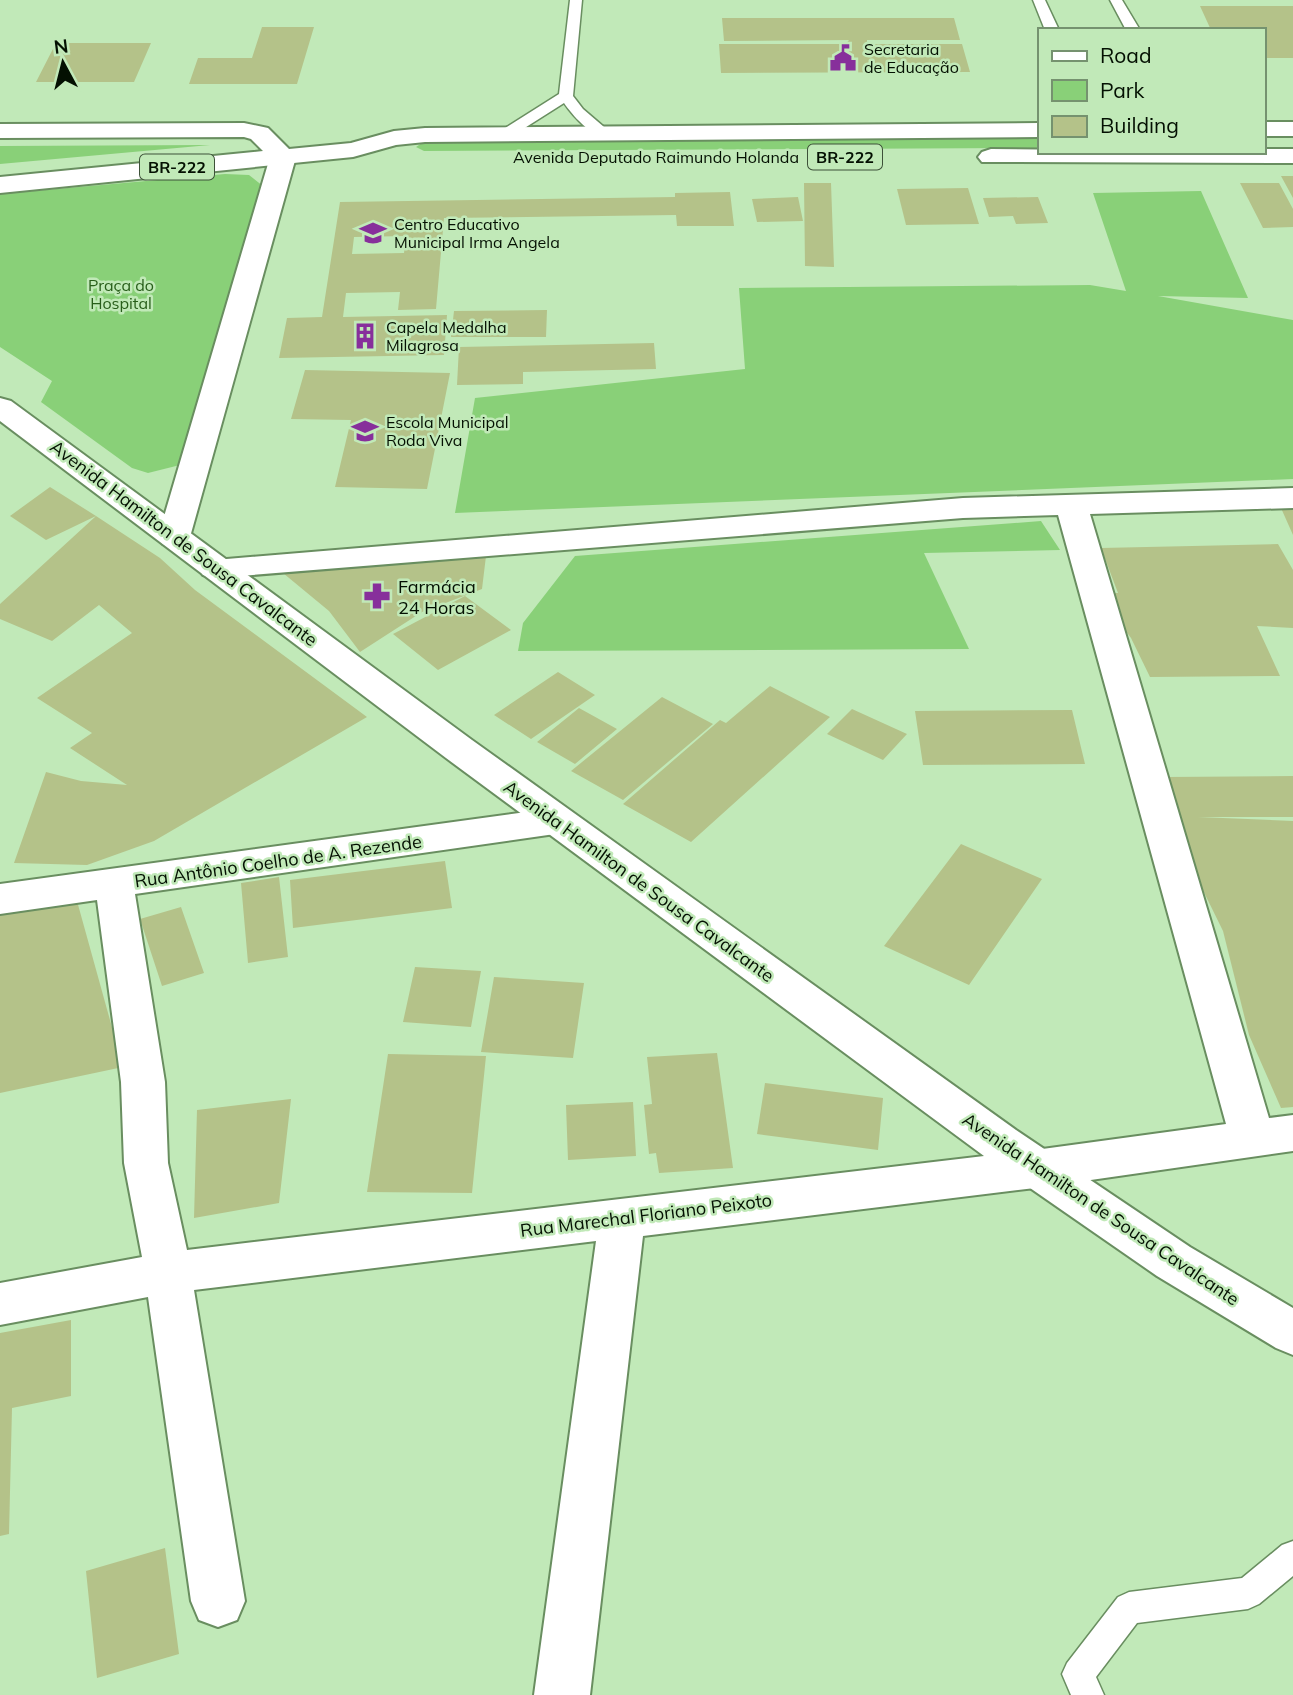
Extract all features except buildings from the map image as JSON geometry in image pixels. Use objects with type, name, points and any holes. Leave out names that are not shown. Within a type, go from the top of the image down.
[{"type":"street","points":[[1265,129],[1293,129]]},
{"type":"street","points":[[0,131],[244,130],[259,133],[283,157],[174,537]]},
{"type":"street","name":"Avenida Deputado Raimundo Holanda","points":[[396,148],[507,133],[1038,130]]},
{"type":"street","name":"Avenida Deputado Raimundo Holanda","points":[[396,148],[661,157]]},
{"type":"street","name":"BR-222","points":[[0,185],[396,148]]},
{"type":"street","points":[[967,157],[1293,156]]},
{"type":"street","name":"Avenida Hamilton de Sousa Cavalcante","points":[[0,407],[43,435],[215,568],[555,821],[1035,1169],[1205,1284],[1293,1333]]},
{"type":"street","points":[[215,568],[963,508],[1072,507],[1293,498]]},
{"type":"street","points":[[1072,507],[1273,1135]]},
{"type":"street","name":"Rua Antônio Coelho de A. Rezende","points":[[0,899],[555,821]]},
{"type":"street","points":[[114,884],[143,1082],[146,1163],[168,1273],[218,1601]]},
{"type":"street","name":"Rua Marechal Floriano Peixoto","points":[[0,1304],[168,1273],[1035,1169],[1273,1135]]},
{"type":"street","points":[[562,1695],[622,1217]]},
{"type":"lane","points":[[576,0],[566,96],[578,112],[604,133]]},
{"type":"lane","points":[[1039,0],[1051,28]]},
{"type":"lane","points":[[1116,0],[1132,28]]},
{"type":"lane","points":[[507,133],[566,96]]},
{"type":"lane","points":[[1088,1695],[1078,1674],[1129,1608],[1248,1593],[1293,1556]]},
{"type":"green space","points":[[1038,138],[1038,148],[424,151],[416,147],[425,141]]},
{"type":"green space","points":[[210,145],[0,164],[0,146]]},
{"type":"green space","name":"Praça do Hospital","points":[[225,174],[249,175],[263,186],[180,465],[148,473],[132,468],[41,402],[52,381],[0,347],[0,194]]},
{"type":"green space","points":[[1201,191],[1248,298],[1158,296],[1293,320],[1293,479],[455,513],[475,398],[745,369],[739,288],[1090,285],[1126,291],[1093,193]]},
{"type":"green space","points":[[1041,521],[1060,550],[924,553],[969,649],[518,651],[523,623],[575,556]]},
{"type":"place","name":"Secretaria de Educação","points":[[843,58]]},
{"type":"place","name":"Centro Educativo Municipal Irma Angela","points":[[373,233]]},
{"type":"place","name":"Capela Medalha Milagrosa","points":[[365,336]]},
{"type":"place","name":"Escola Municipal Roda Viva","points":[[365,431]]},
{"type":"place","name":"Farmácia 24 Horas","points":[[377,596]]}]
